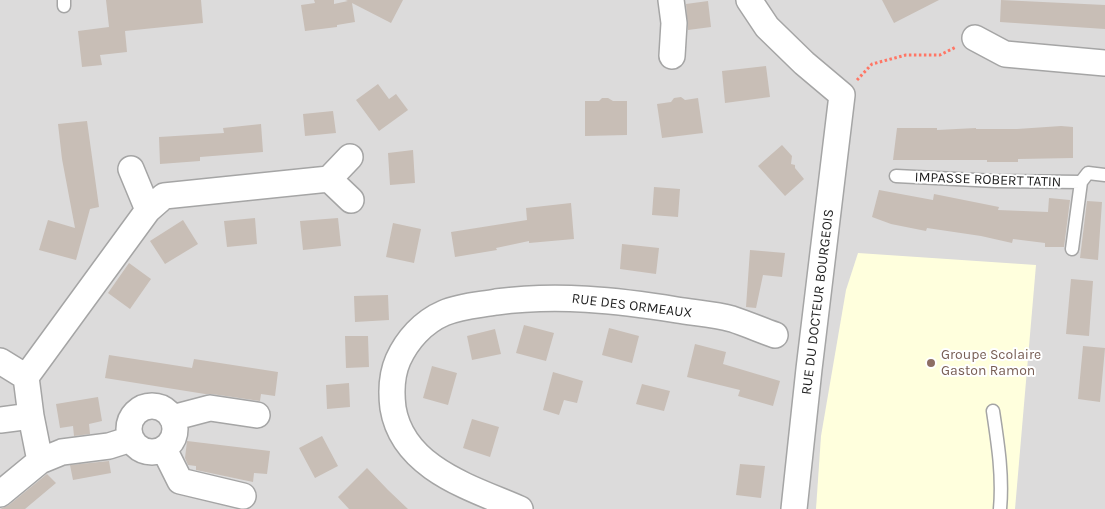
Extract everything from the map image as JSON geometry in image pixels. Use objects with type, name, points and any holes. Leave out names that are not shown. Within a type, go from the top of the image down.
[{"type":"street","points":[[671,0],[674,24],[672,56]]},
{"type":"street","points":[[749,0],[767,27],[804,63],[842,95]]},
{"type":"street","points":[[975,38],[1004,54],[1105,63]]},
{"type":"street","name":"RUE DU DOCTEUR BOURGEOIS","points":[[794,509],[842,95]]},
{"type":"street","points":[[40,461],[26,377],[148,210],[164,196],[329,179],[350,158]]},
{"type":"street","points":[[131,169],[148,210]]},
{"type":"street","points":[[329,179],[351,200]]},
{"type":"street","name":"RUE DES ORMEAUX","points":[[520,509],[438,471],[421,458],[407,443],[395,419],[391,395],[394,370],[405,346],[422,327],[444,313],[474,305],[524,298],[576,298],[632,303],[731,319],[775,335]]},
{"type":"street","points":[[0,361],[26,377]]},
{"type":"street","points":[[151,406],[158,407],[167,412],[172,418],[175,432],[172,440],[164,449],[156,452],[146,452],[135,445],[129,431],[131,419],[135,413],[151,406]]},
{"type":"street","points":[[172,418],[210,408],[256,415]]},
{"type":"street","points":[[0,420],[31,416]]},
{"type":"street","points":[[0,494],[40,461],[62,452],[109,446],[131,438]]},
{"type":"street","points":[[164,449],[180,481],[244,496]]},
{"type":"lane","name":"IMPASSE ROBERT TATIN","points":[[1072,249],[1081,182],[1088,172],[1105,175]]},
{"type":"lane","name":"IMPASSE ROBERT TATIN","points":[[896,176],[996,181],[1081,182]]},
{"type":"lane","points":[[993,411],[1000,454],[1002,489],[1000,509]]},
{"type":"path","points":[[842,95],[872,64],[906,55],[940,55],[975,38]]},
{"type":"shaded area","points":[[0,0],[1105,0],[1105,509],[0,509]]},
{"type":"shaded area","name":"Groupe Scolaire Gaston Ramon","points":[[858,253],[1036,265],[1015,509],[816,509],[821,436],[846,290]]},
{"type":"building","points":[[106,0],[201,0],[203,23],[125,31],[127,52],[100,55],[102,65],[82,67],[78,31],[109,27]]},
{"type":"building","points":[[314,0],[334,0],[334,4],[348,1],[345,0],[403,0],[391,23],[352,3],[355,22],[337,25],[337,27],[305,31],[301,5],[315,3]]},
{"type":"building","points":[[882,0],[939,0],[894,23]]},
{"type":"building","points":[[1001,0],[1105,5],[1105,29],[1000,22]]},
{"type":"building","points":[[708,1],[711,27],[688,30],[686,4]]},
{"type":"building","points":[[766,66],[770,97],[725,103],[722,71]]},
{"type":"building","points":[[378,84],[389,99],[396,94],[408,110],[379,131],[356,100]]},
{"type":"building","points":[[681,97],[685,100],[698,98],[703,133],[662,138],[657,104],[671,102],[674,98]]},
{"type":"building","points":[[602,98],[608,98],[613,101],[627,101],[627,135],[585,136],[585,101],[599,101]]},
{"type":"building","points":[[333,111],[336,133],[305,136],[303,114]]},
{"type":"building","points":[[87,121],[99,207],[90,209],[76,260],[39,250],[48,220],[75,228],[62,159],[58,124]]},
{"type":"building","points":[[261,124],[263,152],[200,157],[200,161],[160,164],[159,137],[224,133],[223,128]]},
{"type":"building","points":[[1073,127],[1073,158],[1018,159],[1018,162],[987,162],[987,160],[893,160],[897,128],[937,128],[937,130],[976,128],[1017,129]]},
{"type":"building","points":[[782,145],[792,156],[791,164],[795,165],[795,168],[804,179],[785,196],[758,166]]},
{"type":"building","points":[[413,150],[415,183],[390,185],[388,153]]},
{"type":"building","points":[[654,187],[680,189],[678,217],[652,215]]},
{"type":"building","points":[[879,190],[933,200],[934,194],[999,207],[998,210],[1048,212],[1049,198],[1070,200],[1064,247],[1045,247],[1045,243],[1013,239],[1012,243],[981,236],[927,228],[926,231],[891,224],[872,217]]},
{"type":"building","points":[[1087,201],[1102,202],[1098,260],[1080,258]]},
{"type":"building","points":[[571,203],[574,239],[529,243],[529,241],[496,248],[497,250],[455,257],[451,232],[527,220],[526,208]]},
{"type":"building","points":[[255,218],[257,244],[227,247],[224,221]]},
{"type":"building","points":[[338,218],[341,246],[303,250],[300,221]]},
{"type":"building","points":[[183,220],[198,244],[165,264],[150,241]]},
{"type":"building","points":[[393,223],[421,229],[414,263],[386,257]]},
{"type":"building","points":[[622,244],[659,248],[656,274],[620,269]]},
{"type":"building","points":[[750,250],[785,253],[782,277],[763,275],[756,308],[746,307]]},
{"type":"building","points":[[129,263],[151,279],[130,309],[108,293]]},
{"type":"building","points":[[1071,279],[1093,281],[1089,336],[1066,334]]},
{"type":"building","points":[[388,295],[389,320],[355,322],[354,296]]},
{"type":"building","points":[[524,325],[554,333],[546,361],[516,353]]},
{"type":"building","points":[[609,328],[639,336],[632,363],[602,355]]},
{"type":"building","points":[[495,329],[501,354],[472,360],[467,336]]},
{"type":"building","points":[[345,336],[368,336],[369,367],[346,368]]},
{"type":"building","points":[[695,344],[726,352],[723,364],[780,381],[773,406],[738,396],[740,390],[687,377]]},
{"type":"building","points":[[1083,346],[1105,348],[1100,402],[1078,399]]},
{"type":"building","points":[[109,355],[192,368],[194,359],[278,372],[275,396],[261,394],[260,401],[105,378]]},
{"type":"building","points":[[432,366],[457,373],[448,405],[423,398]]},
{"type":"building","points":[[553,372],[583,381],[577,403],[564,400],[559,415],[543,410]]},
{"type":"building","points":[[349,383],[350,407],[327,409],[326,385]]},
{"type":"building","points":[[642,384],[670,391],[664,411],[636,404]]},
{"type":"building","points":[[98,397],[102,421],[89,424],[90,434],[74,436],[73,426],[60,428],[56,404]]},
{"type":"building","points":[[472,419],[499,427],[490,457],[463,448]]},
{"type":"building","points":[[322,436],[338,466],[315,478],[299,448]]},
{"type":"building","points":[[187,441],[270,451],[267,474],[254,473],[253,482],[196,470],[196,466],[188,465],[185,458]]},
{"type":"building","points":[[109,461],[111,473],[73,480],[70,465]]},
{"type":"building","points":[[740,464],[765,466],[761,498],[736,495]]},
{"type":"building","points":[[367,468],[408,509],[349,509],[338,497]]},
{"type":"building","points":[[47,474],[56,483],[25,509],[0,509],[9,505]]},
{"type":"place","name":"Groupe Scolaire Gaston Ramon","points":[[931,363]]}]
